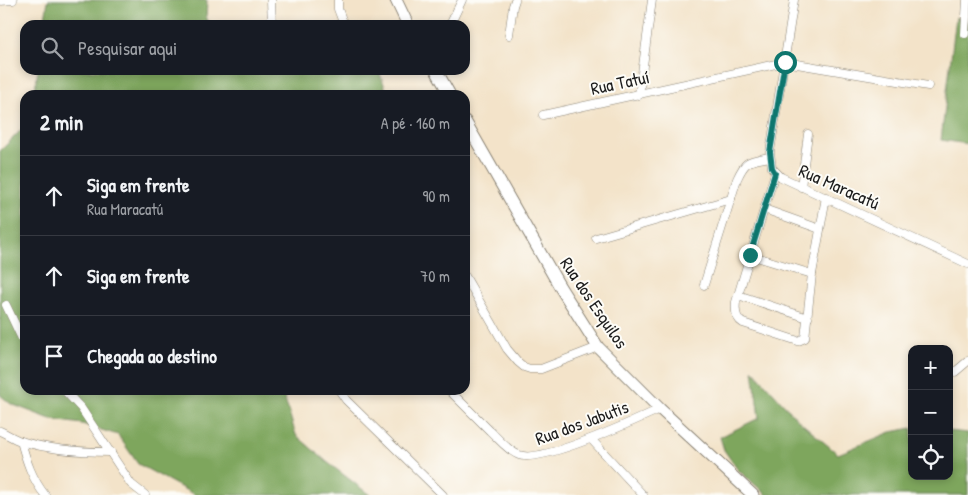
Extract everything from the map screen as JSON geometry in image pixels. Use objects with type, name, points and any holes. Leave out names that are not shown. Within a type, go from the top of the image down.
[{"type":"street","points":[[0,1],[12,0]]},
{"type":"street","points":[[271,0],[272,20]]},
{"type":"street","points":[[338,0],[341,20]]},
{"type":"street","points":[[396,0],[406,20]]},
{"type":"street","points":[[452,20],[462,0]]},
{"type":"street","points":[[509,36],[513,6],[516,0]]},
{"type":"street","points":[[639,95],[652,0]]},
{"type":"street","name":"Rua Maracatú","points":[[794,0],[770,157],[775,173],[801,187],[968,264]]},
{"type":"street","points":[[965,34],[967,0]]},
{"type":"street","points":[[785,62],[928,86]]},
{"type":"street","name":"Rua Tatuí","points":[[543,115],[785,62]]},
{"type":"street","points":[[439,75],[447,90]]},
{"type":"street","name":"Rua dos Esquilos","points":[[470,130],[560,287],[598,347],[660,409],[754,495]]},
{"type":"street","points":[[801,187],[808,134]]},
{"type":"street","points":[[704,285],[743,165],[770,157]]},
{"type":"street","points":[[775,173],[735,307],[738,318],[743,323],[802,341],[805,338],[807,334],[812,274],[826,197]]},
{"type":"street","points":[[596,238],[731,199]]},
{"type":"street","points":[[764,209],[820,229]]},
{"type":"street","points":[[750,255],[812,274]]},
{"type":"street","points":[[470,285],[507,349],[524,367],[541,369],[598,347]]},
{"type":"street","points":[[738,295],[808,318]]},
{"type":"street","points":[[6,305],[20,334]]},
{"type":"street","points":[[953,372],[968,361]]},
{"type":"street","points":[[69,395],[81,408],[131,484],[145,495]]},
{"type":"street","points":[[342,395],[443,495]]},
{"type":"street","name":"Rua dos Jabutis","points":[[454,395],[505,446],[519,455],[531,456],[591,439],[660,409]]},
{"type":"street","points":[[0,431],[21,441],[64,450],[111,452]]},
{"type":"street","points":[[591,439],[643,495]]},
{"type":"street","points":[[21,441],[25,458],[38,487],[45,495]]},
{"type":"green space","points":[[48,0],[207,0],[207,20],[45,20]]},
{"type":"green space","points":[[956,17],[968,22],[968,144],[941,140]]},
{"type":"green space","points":[[37,75],[380,75],[386,90],[35,90]]},
{"type":"green space","points":[[20,131],[20,395],[284,395],[296,435],[370,495],[195,495],[138,464],[118,435],[82,424],[53,420],[11,404],[0,395],[0,151]]},
{"type":"green space","points":[[753,370],[799,421],[838,454],[891,432],[908,429],[908,480],[953,480],[953,431],[968,433],[968,495],[767,495],[738,470],[724,450],[720,437],[759,418]]},
{"type":"route","points":[[750,255],[775,173],[772,168],[770,152],[785,62]]}]
